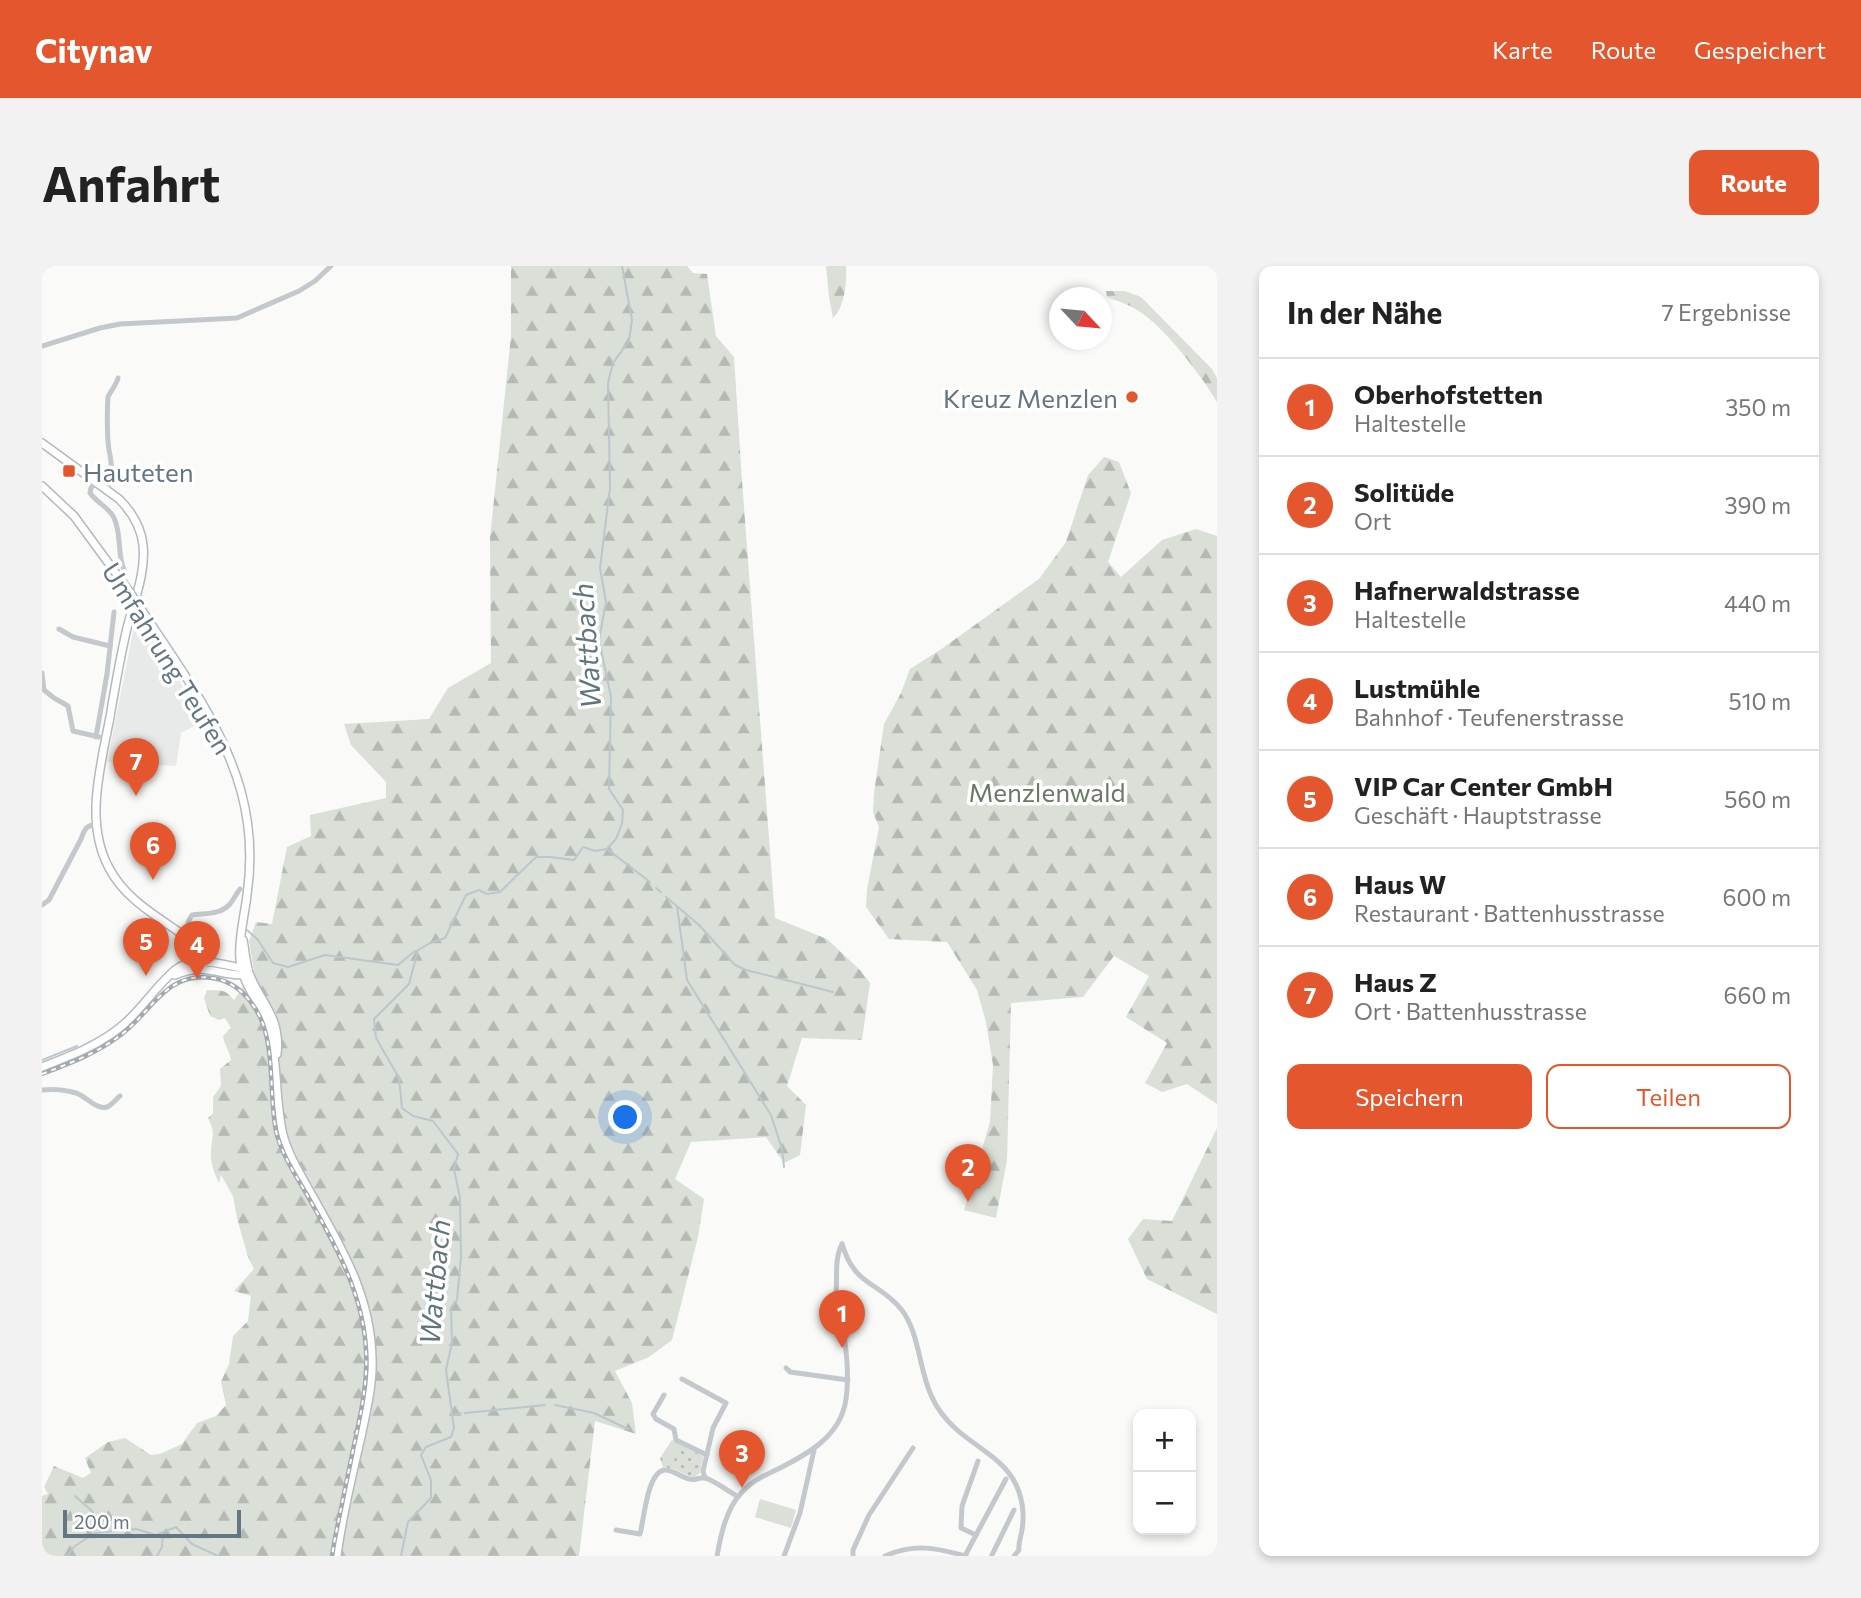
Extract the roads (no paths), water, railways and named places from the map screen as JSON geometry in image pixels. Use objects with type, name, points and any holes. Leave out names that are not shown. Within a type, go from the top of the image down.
[{"type":"main road","points":[[42,443],[125,505],[141,534],[143,563],[119,663],[98,786],[96,824],[102,852],[117,882],[133,899],[202,951],[200,965]]},
{"type":"main road","name":"Umfahrung Teufen","points":[[42,486],[74,516],[129,591],[207,713],[236,774],[246,813],[250,848],[242,936],[244,971],[269,1009],[275,1025],[281,1122],[288,1150],[352,1271],[360,1290],[370,1332],[372,1359],[369,1393],[337,1556]]},
{"type":"main road","points":[[42,1067],[108,1037],[132,1017],[176,969],[200,965],[244,971]]},
{"type":"street","points":[[42,346],[120,324],[237,318],[299,291],[331,266]]},
{"type":"street","points":[[107,489],[112,471],[108,397],[118,379]]},
{"type":"street","points":[[96,481],[90,494],[115,520],[124,570]]},
{"type":"street","points":[[96,737],[114,612]]},
{"type":"street","points":[[59,629],[73,637],[110,646]]},
{"type":"street","points":[[42,673],[44,690],[68,706],[73,731],[106,738]]},
{"type":"street","points":[[42,905],[49,900],[82,839],[85,828],[96,824]]},
{"type":"street","points":[[183,935],[188,930],[192,915],[224,909],[240,890]]},
{"type":"street","points":[[42,1090],[78,1093],[103,1107],[108,1107],[120,1096]]},
{"type":"street","points":[[717,1556],[726,1521],[738,1496],[759,1478],[814,1450],[827,1438],[841,1416],[848,1380],[841,1313],[834,1305],[837,1295],[836,1267],[842,1244],[849,1264],[858,1276],[900,1308],[906,1316],[931,1396],[945,1417],[955,1429],[999,1462],[1013,1480],[1019,1491],[1022,1514],[1019,1550],[1014,1556]]},
{"type":"street","points":[[786,1368],[790,1371],[848,1380]]},
{"type":"street","points":[[682,1379],[726,1403],[713,1428],[703,1471],[705,1478]]},
{"type":"street","points":[[664,1395],[653,1414],[656,1419],[674,1429],[676,1440],[707,1455]]},
{"type":"street","points":[[853,1556],[853,1550],[869,1515],[913,1448]]},
{"type":"street","points":[[784,1556],[800,1513],[814,1450]]},
{"type":"street","points":[[976,1535],[961,1528],[962,1506],[978,1461]]},
{"type":"street","points":[[616,1530],[640,1534],[652,1482],[659,1472],[665,1470],[690,1480],[705,1478],[738,1496]]},
{"type":"street","points":[[885,1556],[922,1547],[966,1556],[1006,1479]]},
{"type":"street","points":[[992,1556],[1014,1510]]},
{"type":"waterway","name":"Wattbach","points":[[401,1556],[408,1522],[431,1498],[431,1480],[421,1455],[426,1447],[451,1437],[454,1428],[446,1370],[452,1343],[451,1308],[457,1300],[461,1257],[460,1198],[454,1169],[458,1154],[433,1121],[413,1116],[402,1108],[399,1078],[376,1038],[374,1019],[409,984],[418,950],[445,938],[466,895],[479,890],[487,894],[500,892],[536,857],[574,860],[583,847],[595,851],[607,849],[616,839],[622,824],[623,810],[609,789],[611,697],[599,640],[606,602],[600,568],[610,488],[608,383],[613,363],[629,341],[632,320],[622,266]]},
{"type":"waterway","points":[[607,849],[650,882]]},
{"type":"waterway","points":[[656,888],[661,892]]},
{"type":"waterway","points":[[666,897],[699,925],[735,965],[833,992]]},
{"type":"waterway","points":[[677,906],[687,980],[771,1115],[782,1149],[784,1167]]},
{"type":"waterway","points":[[247,930],[258,940],[273,963],[288,967],[325,955],[398,965],[415,951]]},
{"type":"waterway","points":[[42,1060],[77,1046]]},
{"type":"waterway","points":[[465,1413],[545,1405]]},
{"type":"waterway","points":[[555,1405],[594,1413],[628,1429]]},
{"type":"waterway","points":[[452,1415],[461,1413]]},
{"type":"waterway","points":[[75,1496],[92,1511],[101,1530]]},
{"type":"waterway","points":[[67,1556],[75,1546],[95,1533],[136,1529],[156,1535],[176,1527],[192,1544],[218,1556]]},
{"type":"waterway","points":[[157,1556],[162,1547],[163,1534]]},
{"type":"railway","points":[[42,1074],[109,1043],[130,1028],[160,996],[182,981],[196,978],[220,980],[234,986],[256,1010],[268,1043],[278,1139],[345,1268],[364,1329],[366,1375],[363,1400],[332,1556]]},
{"type":"place","name":"Kreuz Menzlen","points":[[1132,397]]},
{"type":"place","name":"Hauteten","points":[[69,471]]},
{"type":"place","name":"Haus Z","points":[[136,796]]},
{"type":"place","name":"Haus W","points":[[153,880]]},
{"type":"place","name":"VIP Car Center GmbH","points":[[146,976]]},
{"type":"place","name":"Lustmühle","points":[[197,979]]},
{"type":"place","name":"Solitüde","points":[[968,1202]]},
{"type":"place","name":"Oberhofstetten","points":[[842,1348]]},
{"type":"place","name":"Hafnerwaldstrasse","points":[[742,1488]]},
{"type":"park label","name":"Menzlenwald","points":[[1047,791]]}]
